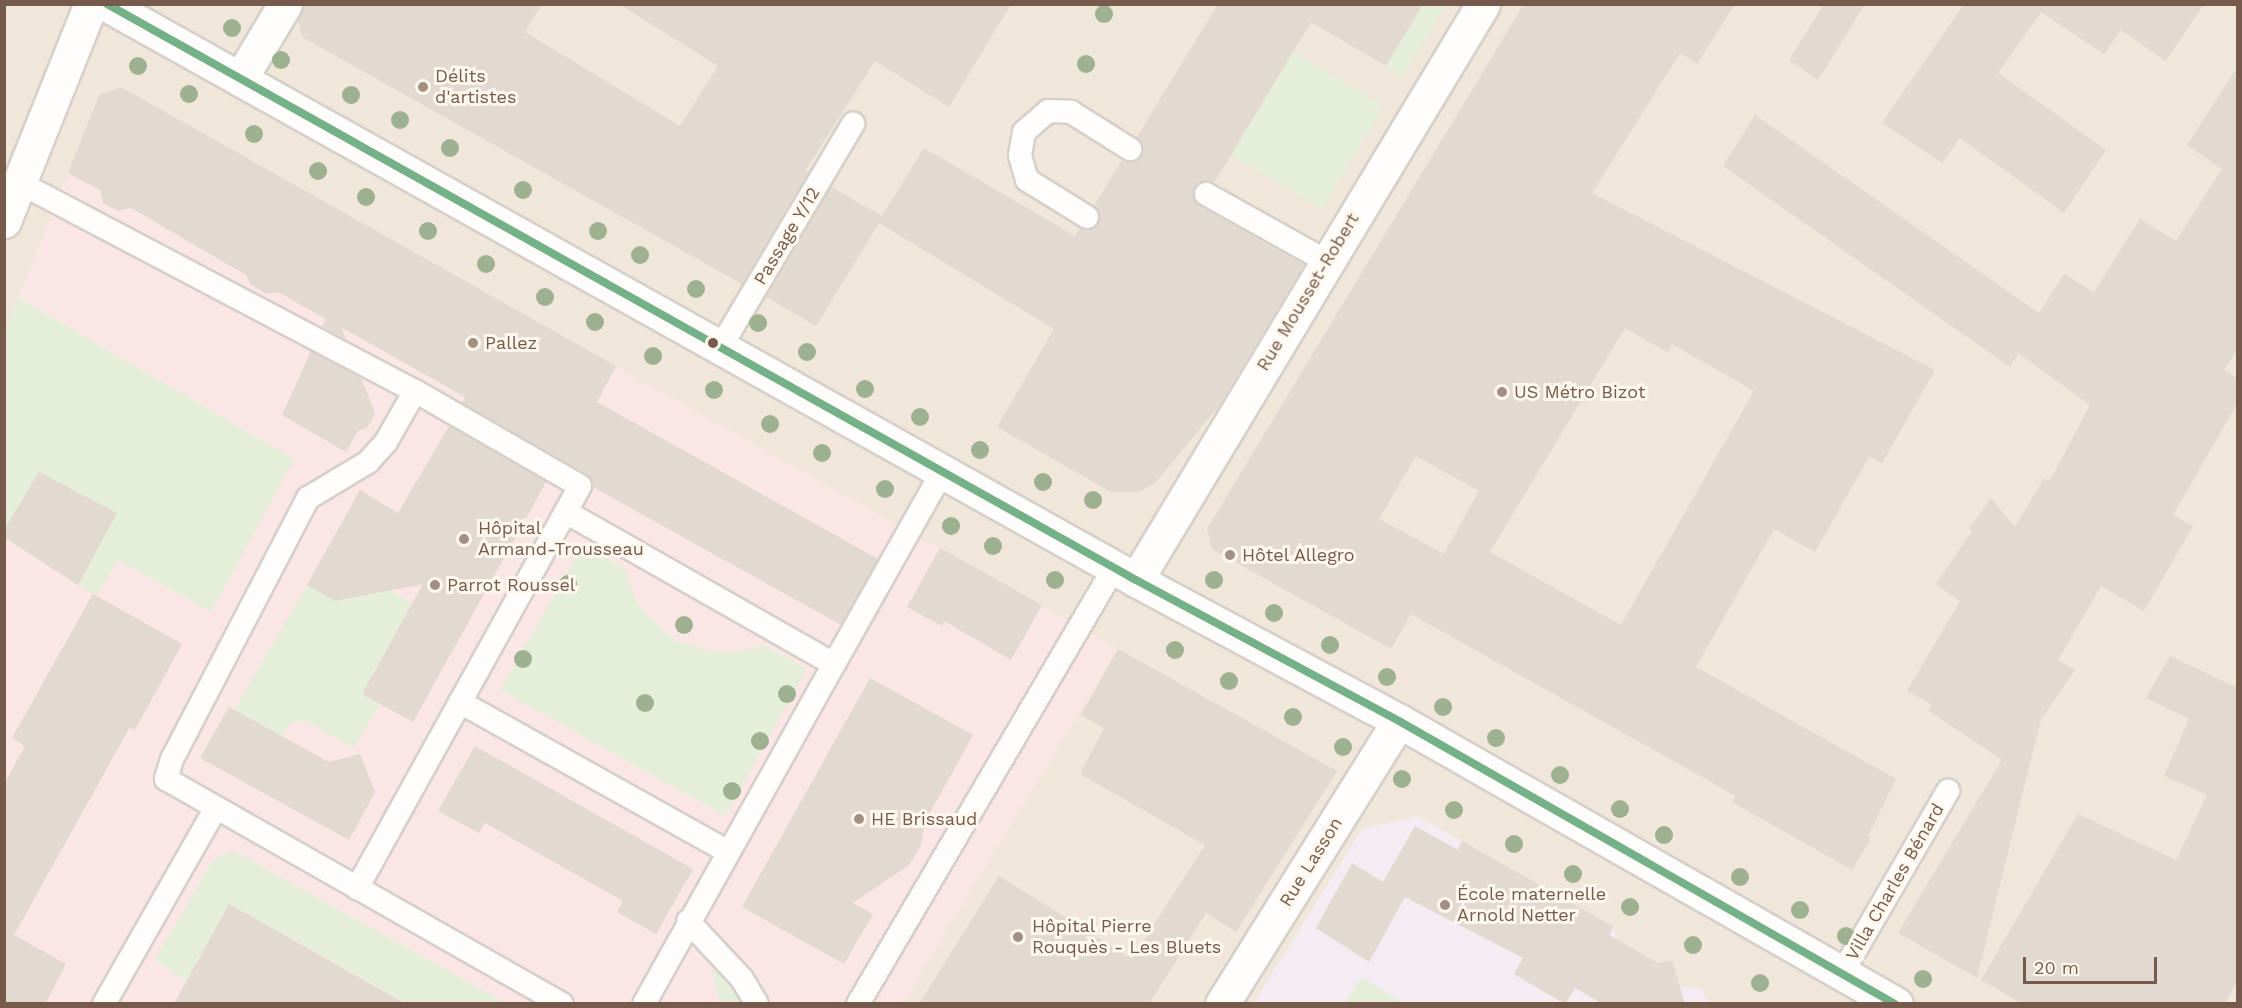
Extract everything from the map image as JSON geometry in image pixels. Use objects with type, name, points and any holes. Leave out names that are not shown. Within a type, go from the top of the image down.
[{"type":"street","points":[[4,221],[91,4]]},
{"type":"street","points":[[106,4],[1125,574],[1399,721],[1896,1004]]},
{"type":"street","points":[[240,79],[285,4]]},
{"type":"street","name":"Rue Mousset-Robert","points":[[1125,574],[1326,261],[1483,4]]},
{"type":"street","name":"Rue Lasson","points":[[1222,1004],[1399,721]]},
{"type":"lane","points":[[1087,217],[1028,180],[1020,155],[1024,132],[1048,111],[1071,112],[1130,148]]},
{"type":"lane","name":"Passage Y/12","points":[[720,348],[853,124]]},
{"type":"lane","points":[[20,183],[415,391],[580,486],[357,888]]},
{"type":"lane","points":[[1206,194],[1326,261]]},
{"type":"lane","points":[[415,391],[386,442],[368,462],[308,498],[172,759],[165,779],[562,1004]]},
{"type":"lane","points":[[644,1004],[688,921],[942,472]]},
{"type":"lane","points":[[566,512],[834,663]]},
{"type":"lane","points":[[858,1004],[1125,574]]},
{"type":"lane","points":[[460,702],[728,851]]},
{"type":"lane","name":"Villa Charles Bénard","points":[[1842,973],[1948,791]]},
{"type":"lane","points":[[104,1004],[216,808]]},
{"type":"lane","points":[[688,921],[742,979],[757,1004]]},
{"type":"shaded area","points":[[5,5],[2237,5],[2237,1003],[5,1003]]},
{"type":"shaded area","name":"Hôpital Armand-Trousseau","points":[[121,87],[1118,649],[903,1003],[5,1003],[4,334],[99,95]]},
{"type":"shaded area","name":"École maternelle Arnold Netter","points":[[1417,816],[1614,927],[1617,946],[1625,944],[1655,963],[1672,960],[1680,987],[1700,987],[1710,1004],[1253,1004],[1362,829]]},
{"type":"green space","points":[[1423,5],[1446,5],[1402,77],[1386,66]]},
{"type":"green space","points":[[1293,52],[1384,107],[1322,209],[1231,155]]},
{"type":"green space","points":[[19,298],[294,459],[211,612],[118,560],[96,596],[5,537],[4,334]]},
{"type":"green space","points":[[583,546],[624,568],[638,605],[676,641],[716,652],[739,652],[764,645],[807,669],[725,816],[500,690]]},
{"type":"green space","points":[[356,571],[412,603],[362,693],[380,704],[354,748],[303,720],[289,724],[282,736],[234,710],[309,582]]},
{"type":"green space","points":[[230,851],[236,852],[506,1003],[406,1003],[230,904],[186,981],[155,960],[213,860]]},
{"type":"green space","points":[[711,968],[734,986],[744,1003],[720,1003]]},
{"type":"green space","points":[[1362,977],[1403,1003],[1345,1003]]},
{"type":"building","points":[[304,4],[542,4],[525,32],[680,126],[718,66],[619,4],[1011,4],[949,107],[875,61],[805,171],[808,173],[742,284],[302,37],[298,19]]},
{"type":"building","points":[[1218,4],[1423,4],[1386,66],[1311,22],[1214,183],[1205,181],[1195,187],[1193,195],[1199,206],[1304,265],[1218,407],[1155,483],[1139,492],[1111,492],[997,427],[1054,329],[879,223],[816,326],[766,297],[831,187],[882,216],[924,148],[1075,236],[1080,229],[1094,229],[1100,217],[1094,206],[1122,160],[1136,161],[1142,156],[1142,143],[1137,137]]},
{"type":"building","points":[[1524,4],[1735,4],[1697,64],[1680,53],[1592,193],[1935,370],[1882,463],[1869,457],[1815,552],[1774,529],[1696,667],[1896,779],[1868,836],[1871,838],[1852,870],[1732,802],[1736,796],[1411,614],[1391,649],[1212,549],[1207,529]],"holes":[[[1625,328],[1668,353],[1672,344],[1754,391],[1621,625],[1490,552]],[[1416,456],[1479,491],[1444,554],[1379,519]]]},
{"type":"building","points":[[1824,4],[1865,4],[1818,80],[1789,60]]},
{"type":"building","points":[[1964,4],[2204,4],[2166,61],[2121,30],[2104,54],[2041,12],[1998,73],[2106,150],[2064,213],[1960,138],[1942,163],[1882,123]]},
{"type":"building","points":[[2238,66],[2238,348],[2224,370],[2238,379],[2238,402],[2173,515],[2193,526],[2144,611],[2101,586],[2058,660],[2075,670],[2041,719],[1977,978],[1898,933],[2002,760],[1928,710],[1932,705],[1907,691],[1960,601],[1936,584],[1972,531],[1969,529],[1991,498],[2015,527],[2044,478],[2050,481],[2090,405],[2018,353],[2010,367],[1723,166],[1755,115],[2039,313],[2064,274],[2094,292],[2140,219],[2176,241],[2222,169],[2187,145]]},
{"type":"building","name":"Pallez","points":[[121,87],[616,366],[597,402],[878,559],[841,625],[593,487],[587,474],[462,403],[465,397],[341,327],[346,339],[322,327],[326,319],[278,292],[266,294],[250,284],[246,275],[131,208],[118,211],[103,203],[100,190],[68,173],[99,95]]},
{"type":"building","points":[[311,351],[361,378],[375,413],[368,427],[358,431],[346,452],[282,415]]},
{"type":"building","name":"Parrot Roussel","points":[[449,426],[546,482],[413,722],[362,694],[423,584],[335,601],[307,585],[360,490],[398,513]]},
{"type":"building","points":[[39,472],[117,513],[78,585],[4,537],[4,530]]},
{"type":"building","points":[[940,548],[1042,605],[1011,660],[944,621],[942,626],[907,607]]},
{"type":"building","points":[[93,594],[182,644],[135,730],[130,727],[14,935],[66,964],[45,1004],[4,1004],[4,784],[25,746],[12,738]]},
{"type":"building","points":[[1118,649],[1337,771],[1236,932],[1206,913],[1149,1004],[919,1004],[999,876],[1132,959],[1205,845],[1080,774],[1104,728],[1081,715]]},
{"type":"building","points":[[2170,656],[2238,688],[2238,979],[2225,1004],[2023,1004],[1981,980],[2078,814],[2176,860],[2207,795],[2164,776],[2189,719],[2146,698]]},
{"type":"building","name":"HE Brissaud","points":[[870,678],[973,735],[926,820],[920,847],[909,865],[853,903],[873,914],[844,964],[742,907]]},
{"type":"building","points":[[229,707],[329,762],[360,754],[375,792],[349,840],[200,758]]},
{"type":"building","points":[[475,746],[693,869],[656,934],[617,912],[623,901],[485,823],[479,833],[438,811]]},
{"type":"building","points":[[1415,826],[1458,850],[1462,841],[1614,927],[1609,935],[1658,963],[1672,960],[1685,1004],[1603,1004],[1575,988],[1565,1004],[1514,974],[1523,958],[1405,897],[1369,962],[1316,928],[1352,863],[1383,882]]},
{"type":"building","points":[[229,904],[406,1004],[174,1004]]},
{"type":"transit line","points":[[107,4],[1136,580],[1399,721],[1895,1004]]},
{"type":"place","name":"Délits d'artistes","points":[[423,87]]},
{"type":"place","name":"Pallez","points":[[473,343]]},
{"type":"place","name":"US Métro Bizot","points":[[1502,392]]},
{"type":"place","name":"Hôpital Armand-Trousseau","points":[[464,539]]},
{"type":"place","name":"Hôtel Allegro","points":[[1230,555]]},
{"type":"place","name":"Parrot Roussel","points":[[435,585]]},
{"type":"place","name":"HE Brissaud","points":[[859,819]]},
{"type":"place","name":"École maternelle Arnold Netter","points":[[1445,905]]},
{"type":"place","name":"Hôpital Pierre Rouquès - Les Bluets","points":[[1018,937]]}]
